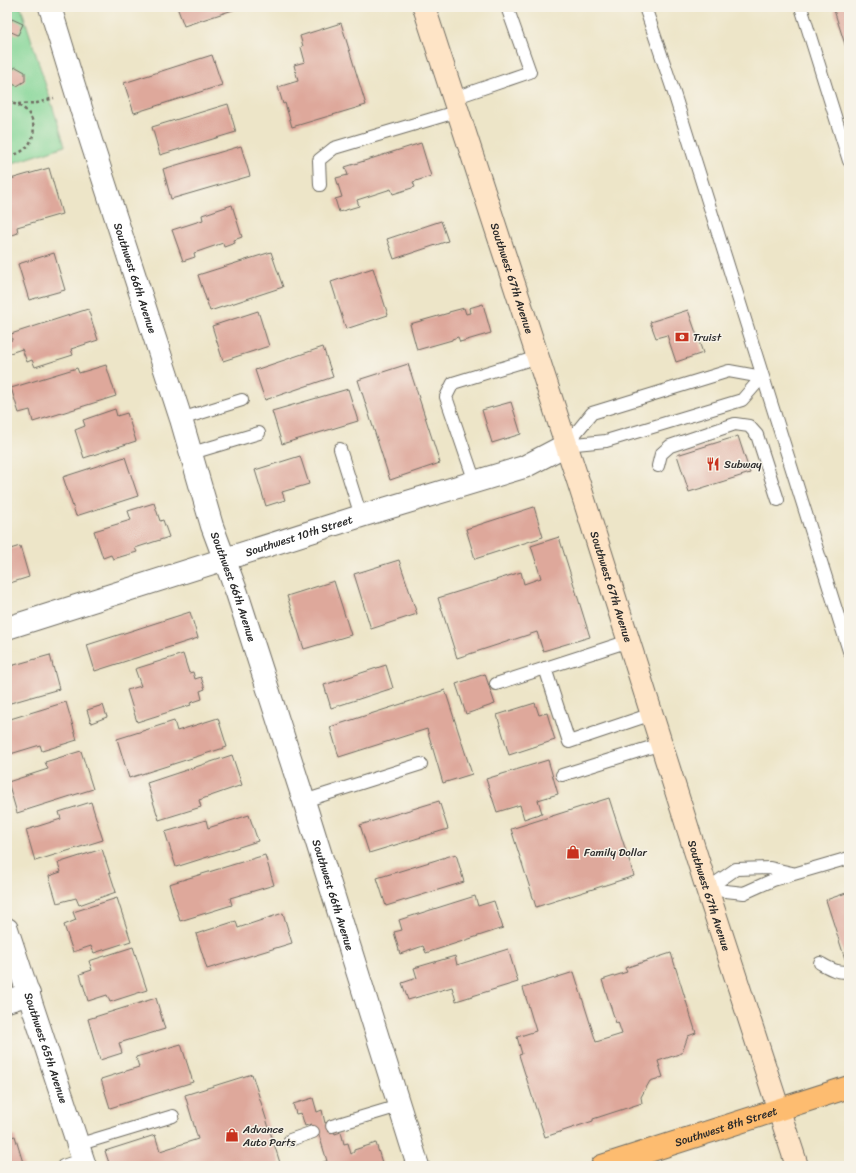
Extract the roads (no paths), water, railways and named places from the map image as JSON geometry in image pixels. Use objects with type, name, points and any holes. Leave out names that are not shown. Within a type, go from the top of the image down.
[{"type":"main road","name":"Southwest 67th Avenue","points":[[424,7],[629,641],[706,889],[797,1166]]},
{"type":"main road","name":"Southwest 8th Street","points":[[602,1166],[849,1087]]},
{"type":"street","name":"Southwest 66th Avenue","points":[[50,7],[91,141],[192,453],[212,526],[225,559],[304,801],[418,1166]]},
{"type":"street","name":"Southwest 10th Street","points":[[7,628],[361,516],[524,467],[566,445]]},
{"type":"street","name":"Southwest 65th Avenue","points":[[7,929],[29,994],[77,1159]]},
{"type":"street","points":[[7,1001],[29,994]]},
{"type":"lane","points":[[645,7],[674,93],[849,651]]},
{"type":"lane","points":[[801,7],[849,161]]},
{"type":"lane","points":[[320,185],[319,160],[334,148],[456,104],[530,72],[510,8]]},
{"type":"lane","points":[[475,482],[446,396],[453,383],[538,357]]},
{"type":"lane","points":[[566,445],[592,413],[729,371],[762,377]]},
{"type":"lane","points":[[566,445],[606,441],[742,400],[762,377]]},
{"type":"lane","points":[[181,419],[242,400]]},
{"type":"lane","points":[[658,466],[661,454],[670,446],[735,424],[749,426],[757,435],[778,500]]},
{"type":"lane","points":[[192,453],[259,433]]},
{"type":"lane","points":[[340,449],[361,516]]},
{"type":"lane","points":[[496,684],[629,641]]},
{"type":"lane","points":[[545,668],[568,742],[652,714]]},
{"type":"lane","points":[[562,775],[661,744]]},
{"type":"lane","points":[[304,801],[421,764]]},
{"type":"lane","points":[[706,889],[744,892],[792,873],[849,858]]},
{"type":"lane","points":[[706,889],[736,869],[770,868],[792,873]]},
{"type":"lane","points":[[820,963],[834,971],[849,971]]},
{"type":"lane","points":[[332,1126],[399,1106]]},
{"type":"lane","points":[[77,1159],[173,1116]]},
{"type":"lane","points":[[290,1140],[313,1132]]},
{"type":"place","name":"Truist","points":[[682,337]]},
{"type":"place","name":"Subway","points":[[713,464]]},
{"type":"place","name":"Family Dollar","points":[[573,852]]},
{"type":"place","name":"Advance Auto Parts","points":[[232,1135]]}]
